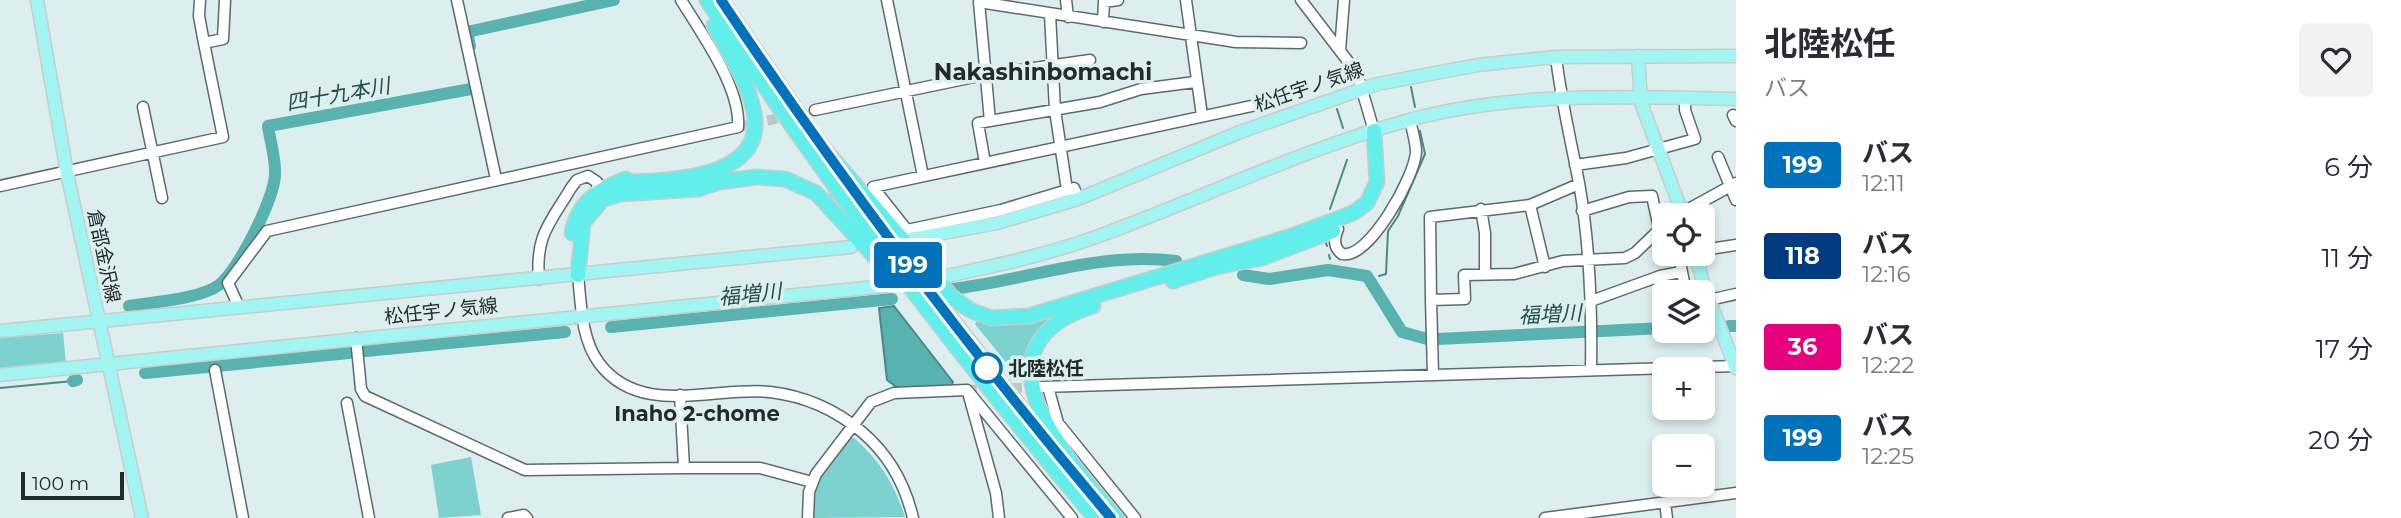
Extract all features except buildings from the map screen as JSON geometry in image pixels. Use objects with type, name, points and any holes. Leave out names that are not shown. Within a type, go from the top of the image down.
[{"type":"highway","points":[[578,275],[572,258],[574,222],[583,205],[598,191],[619,188],[698,189],[743,155],[752,138],[754,120],[746,87],[700,0]]},
{"type":"highway","points":[[706,0],[801,138],[961,354]]},
{"type":"highway","points":[[721,0],[814,137],[986,366],[1114,518]]},
{"type":"highway","points":[[814,137],[938,284],[961,304],[981,314],[1003,319],[1029,316],[1316,232],[1338,229],[1364,217],[1383,193],[1386,157],[1382,139],[1374,131]]},
{"type":"highway","points":[[1316,232],[1353,213],[1371,197],[1378,173],[1374,131]]},
{"type":"highway","points":[[718,176],[772,177],[796,182],[817,193],[961,354],[1095,518]]},
{"type":"highway","points":[[578,275],[581,233],[588,214],[619,188]]},
{"type":"highway","points":[[1114,518],[1069,458],[1037,406],[1030,373],[1034,350],[1046,330],[1068,316],[1214,263]]},
{"type":"main road","name":"倉部金沢線","points":[[37,0],[67,173],[142,518]]},
{"type":"main road","points":[[1638,56],[1640,97],[1677,203]]},
{"type":"main road","name":"松任宇ノ気線","points":[[911,239],[997,223],[1362,89],[1478,65],[1556,57],[1736,56]]},
{"type":"main road","points":[[942,278],[1025,259],[1094,237],[1268,166],[1410,120],[1481,106],[1561,99],[1736,99]]},
{"type":"main road","name":"松任宇ノ気線","points":[[0,331],[851,247]]},
{"type":"main road","name":"松任宇ノ気線","points":[[0,375],[885,286]]},
{"type":"main road","points":[[1715,315],[1736,366]]},
{"type":"street","points":[[0,186],[223,137],[199,16],[200,0]]},
{"type":"street","points":[[204,43],[223,39],[225,0]]},
{"type":"street","points":[[457,0],[496,179]]},
{"type":"street","points":[[239,307],[228,283],[267,231],[738,127],[739,110],[731,90],[681,0]]},
{"type":"street","points":[[887,0],[923,176]]},
{"type":"street","points":[[1066,0],[1068,17]]},
{"type":"street","points":[[1103,22],[1104,2],[1118,0]]},
{"type":"street","points":[[1186,0],[1195,82],[1202,116]]},
{"type":"street","points":[[1301,0],[1357,73],[1374,131]]},
{"type":"street","points":[[1340,50],[1344,0]]},
{"type":"street","points":[[990,121],[979,2],[1189,35],[1260,44],[1301,43]]},
{"type":"street","points":[[1050,14],[1059,147],[1073,194],[907,230],[873,187],[1059,147],[1275,100]]},
{"type":"street","points":[[1556,57],[1561,99],[1579,184],[1588,260],[1591,370]]},
{"type":"street","points":[[815,110],[984,75],[1090,60]]},
{"type":"street","points":[[985,163],[978,123],[1100,102],[1141,89],[1195,82]]},
{"type":"street","points":[[1574,165],[1660,150],[1695,139],[1685,98]]},
{"type":"street","points":[[143,107],[162,198]]},
{"type":"street","points":[[1338,229],[1334,238],[1336,247],[1342,254],[1351,255],[1360,250],[1386,219],[1416,155],[1410,120]]},
{"type":"street","points":[[1718,157],[1733,185],[1736,200]]},
{"type":"street","points":[[539,279],[537,258],[540,239],[571,188],[577,180],[588,176],[597,182],[598,191]]},
{"type":"street","points":[[1433,375],[1430,217],[1530,205],[1579,184]]},
{"type":"street","points":[[1701,203],[1733,185]]},
{"type":"street","points":[[1582,211],[1629,197],[1652,196],[1654,203]]},
{"type":"street","points":[[1530,205],[1545,267]]},
{"type":"street","points":[[1481,209],[1485,233],[1485,275]]},
{"type":"street","points":[[1430,300],[1465,299],[1464,275],[1514,274],[1563,261],[1625,258],[1635,253],[1652,235]]},
{"type":"street","points":[[1715,248],[1736,245]]},
{"type":"street","points":[[1680,266],[1683,280]]},
{"type":"street","points":[[1591,301],[1660,276],[1681,272]]},
{"type":"street","points":[[578,275],[583,316],[593,353],[608,373],[639,391],[680,395],[748,391],[781,394],[817,404],[853,424],[878,447],[895,471],[908,497],[913,518]]},
{"type":"street","points":[[1715,299],[1736,294]]},
{"type":"street","points":[[356,338],[360,384],[365,396],[526,470],[760,467],[812,482]]},
{"type":"street","points":[[1135,518],[1058,423],[1044,387],[1736,366]]},
{"type":"street","points":[[215,370],[243,518]]},
{"type":"street","points":[[808,518],[812,482],[871,402],[888,394],[967,390]]},
{"type":"street","points":[[967,390],[996,493],[999,518]]},
{"type":"street","points":[[967,390],[1072,518]]},
{"type":"street","points":[[680,395],[684,468]]},
{"type":"street","points":[[347,404],[369,518]]},
{"type":"street","points":[[1545,518],[1736,493]]},
{"type":"street","points":[[1664,503],[1667,518]]},
{"type":"street","points":[[508,518],[524,515],[527,518]]},
{"type":"shaded area","points":[[894,306],[953,382],[951,386],[898,388],[887,380],[879,308]]},
{"type":"shaded area","points":[[1062,312],[1037,337],[1024,370],[1015,362],[1009,366],[975,324],[978,319]]},
{"type":"shaded area","points":[[63,333],[66,363],[0,369],[0,338]]},
{"type":"shaded area","points":[[848,438],[854,438],[878,464],[891,483],[905,517],[813,518],[816,485]]},
{"type":"shaded area","points":[[471,457],[481,515],[439,518],[431,465]]},
{"type":"waterway","name":"四十九本川","points":[[470,46],[467,32],[614,0]]},
{"type":"waterway","points":[[1411,87],[1415,107]]},
{"type":"waterway","name":"四十九本川","points":[[129,306],[200,294],[219,285],[227,277],[254,234],[273,186],[275,163],[268,126],[471,89]]},
{"type":"waterway","points":[[1337,109],[1343,128]]},
{"type":"waterway","points":[[1379,276],[1386,274],[1388,231],[1398,216],[1425,154],[1420,131]]},
{"type":"waterway","points":[[1330,209],[1347,160]]},
{"type":"waterway","points":[[1329,255],[1330,259]]},
{"type":"waterway","name":"福増川","points":[[952,289],[1092,263],[1148,259],[1176,261]]},
{"type":"waterway","name":"福増川","points":[[1243,275],[1269,279],[1328,270],[1367,276],[1402,332],[1427,339]]},
{"type":"waterway","name":"福増川","points":[[1367,276],[1373,277]]},
{"type":"waterway","name":"福増川","points":[[611,327],[892,299]]},
{"type":"waterway","name":"福増川","points":[[1729,326],[1736,326]]},
{"type":"waterway","name":"福増川","points":[[1437,339],[1652,329]]},
{"type":"waterway","name":"福増川","points":[[366,351],[565,332]]},
{"type":"waterway","name":"福増川","points":[[145,373],[349,353]]},
{"type":"waterway","name":"福増川","points":[[73,381],[77,380]]},
{"type":"waterway","points":[[0,388],[73,381]]},
{"type":"tunnel","points":[[738,127],[815,110]]},
{"type":"tunnel","points":[[814,197],[863,189]]},
{"type":"tunnel","points":[[967,390],[1041,387]]},
{"type":"bus line","name":"199","points":[[721,0],[814,137],[917,278],[1111,518]]},
{"type":"place","name":"北陸松任","points":[[987,368]]},
{"type":"district","name":"Nakashinbomachi","points":[[1043,72]]},
{"type":"district","name":"Inaho 2-chome","points":[[697,413]]}]
